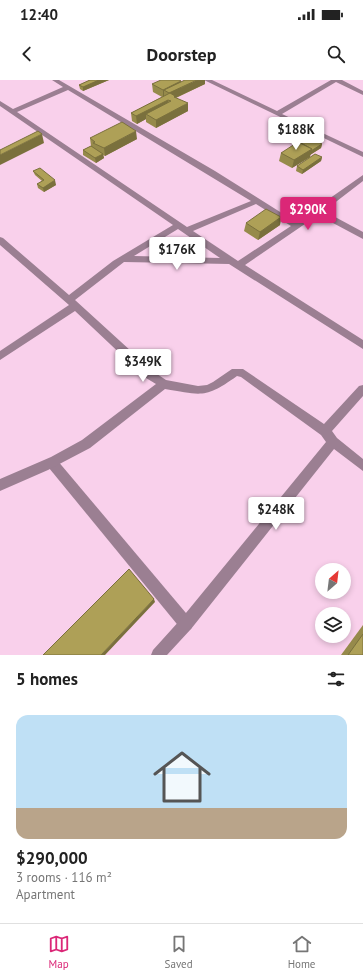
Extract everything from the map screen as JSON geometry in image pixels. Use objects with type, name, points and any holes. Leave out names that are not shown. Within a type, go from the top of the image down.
[{"type":"street","points":[[55,80],[206,169],[297,226]]},
{"type":"street","points":[[207,80],[363,155]]},
{"type":"street","points":[[277,114],[336,80],[363,93]]},
{"type":"street","points":[[12,112],[68,88]]},
{"type":"street","points":[[0,104],[235,263],[363,345]]},
{"type":"street","points":[[123,259],[235,263],[297,226],[363,177]]},
{"type":"street","points":[[187,230],[257,201]]},
{"type":"street","points":[[318,211],[363,236]]},
{"type":"street","points":[[0,356],[72,303],[123,259],[179,225]]},
{"type":"street","points":[[0,240],[72,303],[139,366],[164,384],[198,390],[208,389],[217,385],[236,372],[243,373],[325,431],[333,442],[363,466]]},
{"type":"street","points":[[0,485],[53,464],[87,443],[147,395],[164,384]]},
{"type":"street","points":[[325,431],[363,389]]},
{"type":"street","points":[[158,655],[186,624],[333,442]]},
{"type":"street","points":[[53,464],[186,624]]},
{"type":"building","points":[[90,80],[99,80],[83,87],[79,85]]},
{"type":"building","points":[[161,80],[181,81],[163,90],[152,84]]},
{"type":"building","points":[[185,80],[197,80],[169,93],[164,90]]},
{"type":"building","points":[[170,93],[175,96],[174,97],[188,103],[156,120],[146,114],[171,101],[168,100],[136,116],[131,113]]},
{"type":"building","points":[[122,122],[136,131],[104,148],[93,143],[95,142],[90,138]]},
{"type":"building","points":[[38,131],[42,134],[0,155],[0,150]]},
{"type":"building","points":[[309,137],[322,144],[311,151],[312,149],[301,143]]},
{"type":"building","points":[[298,142],[312,149],[294,160],[281,153]]},
{"type":"building","points":[[91,146],[103,154],[95,158],[83,150]]},
{"type":"building","points":[[315,154],[322,157],[303,170],[297,166]]},
{"type":"building","points":[[40,168],[55,180],[43,188],[37,184],[44,180],[33,171]]},
{"type":"building","points":[[266,209],[281,217],[260,232],[246,223]]},
{"type":"building","points":[[129,569],[154,599],[101,655],[43,655]]},
{"type":"building","points":[[363,634],[363,655],[348,655]]}]
